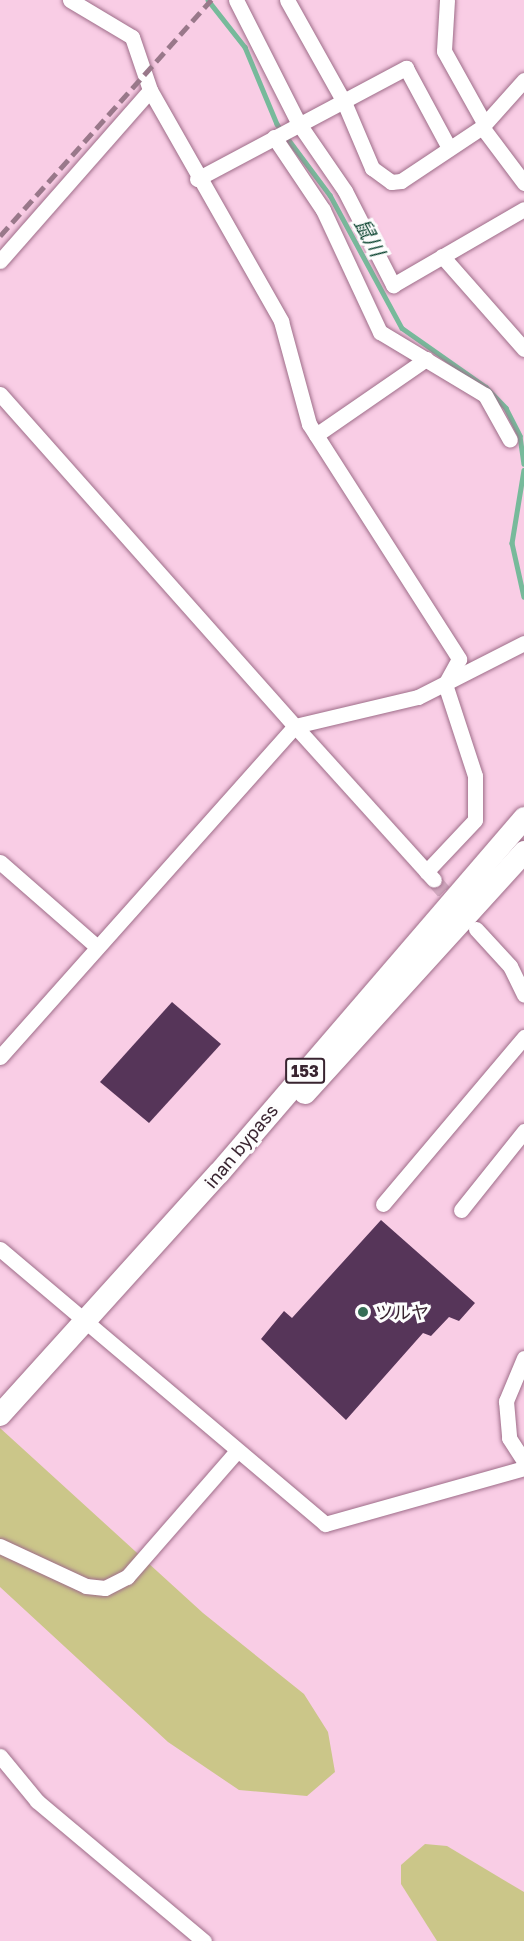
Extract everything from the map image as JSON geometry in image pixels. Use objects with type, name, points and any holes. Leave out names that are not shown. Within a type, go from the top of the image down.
[{"type":"highway","name":"inan bypass","points":[[0,1431],[524,818]]},
{"type":"highway","name":"inan bypass","points":[[0,1415],[89,1326],[524,852]]},
{"type":"street","points":[[0,394],[430,876],[475,820],[476,776],[445,684],[459,659],[316,435],[281,321],[197,179],[150,90],[132,37],[70,0]]},
{"type":"street","points":[[236,0],[296,126],[345,191],[393,285],[524,209]]},
{"type":"street","points":[[287,0],[344,102],[372,168],[391,182],[401,181],[483,124],[524,80]]},
{"type":"street","points":[[447,0],[444,51],[483,124],[524,183]]},
{"type":"street","points":[[197,179],[406,68],[449,148]]},
{"type":"street","points":[[0,261],[150,90]]},
{"type":"street","points":[[274,137],[323,210],[380,332],[485,395],[510,440]]},
{"type":"street","points":[[442,256],[522,343]]},
{"type":"street","points":[[316,435],[426,358]]},
{"type":"street","points":[[0,1057],[295,726],[418,697],[524,643]]},
{"type":"street","points":[[0,862],[97,947]]},
{"type":"street","points":[[476,929],[510,966],[524,995]]},
{"type":"street","points":[[383,1204],[524,1037]]},
{"type":"street","points":[[461,1210],[524,1131]]},
{"type":"street","points":[[0,1249],[235,1453],[325,1524],[524,1468]]},
{"type":"street","points":[[524,1358],[506,1401],[509,1438],[524,1461]]},
{"type":"street","points":[[0,1546],[86,1586],[105,1588],[127,1576],[235,1453]]},
{"type":"street","points":[[0,1756],[37,1800],[204,1941]]},
{"type":"shaded area","points":[[0,1428],[203,1613],[304,1694],[328,1732],[335,1772],[307,1796],[239,1790],[168,1742],[0,1587]]},
{"type":"shaded area","points":[[425,1844],[447,1846],[524,1892],[524,1941],[437,1941],[401,1884],[401,1865]]},
{"type":"building","points":[[172,1002],[221,1044],[149,1123],[100,1082]]},
{"type":"building","points":[[381,1220],[475,1303],[459,1321],[449,1317],[431,1336],[423,1333],[346,1420],[261,1339],[284,1311],[292,1318]]},
{"type":"waterway","name":"鼠川","points":[[208,0],[245,47],[277,124],[330,195],[402,328],[486,387],[506,408],[520,436],[524,464]]},
{"type":"waterway","name":"鼠川","points":[[524,470],[512,543],[524,597]]},
{"type":"tunnel","points":[[434,880],[458,908]]},
{"type":"railway","points":[[0,236],[211,0]]},
{"type":"place","name":"ツルヤ","points":[[363,1312]]}]
